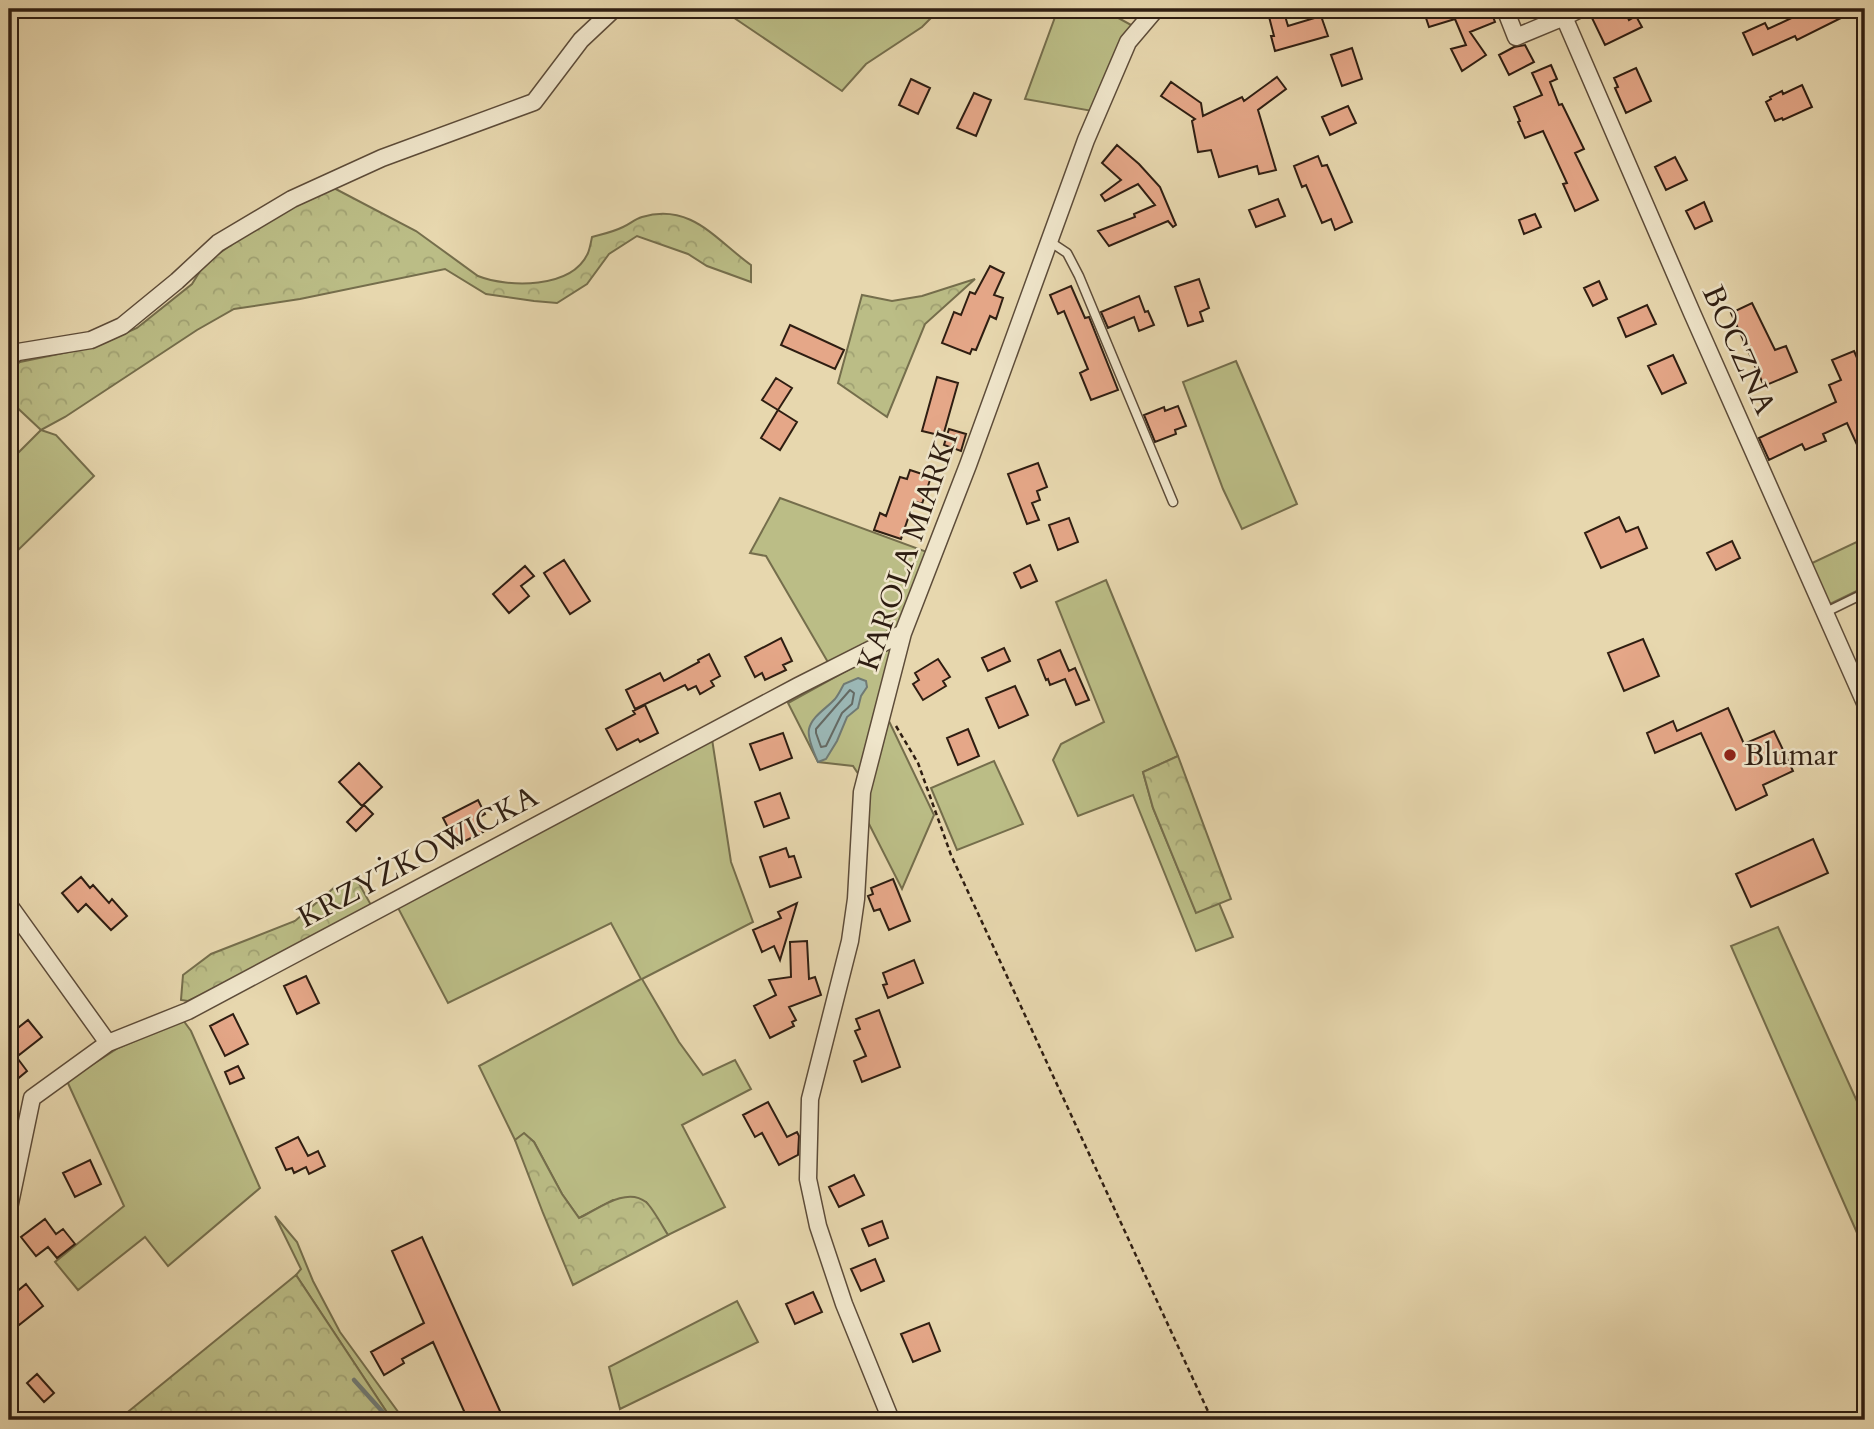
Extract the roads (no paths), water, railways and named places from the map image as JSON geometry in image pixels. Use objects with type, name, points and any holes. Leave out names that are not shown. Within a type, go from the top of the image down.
[{"type":"street","points":[[9,357],[18,352],[91,340],[122,327],[218,243],[292,199],[382,158],[534,102],[581,40],[614,9]]},
{"type":"street","name":"KAROLA MIARKI","points":[[891,1420],[844,1304],[818,1226],[807,1179],[810,1099],[850,941],[856,899],[862,792],[902,633],[968,465],[1086,140],[1128,42],[1156,9]]},
{"type":"street","points":[[1505,9],[1516,37],[1580,9]]},
{"type":"street","name":"BOCZNA","points":[[1564,18],[1865,704]]},
{"type":"street","name":"KRZYŻKOWICKA","points":[[9,1208],[32,1098],[108,1043],[188,1011],[902,633]]},
{"type":"street","points":[[9,905],[108,1043]]},
{"type":"lane","points":[[1049,241],[1068,253],[1079,276],[1173,502]]},
{"type":"lane","points":[[1824,613],[1865,593]]},
{"type":"water","points":[[858,678],[866,681],[867,687],[858,708],[847,717],[826,759],[818,762],[809,737],[811,724],[835,699],[844,684]]},
{"type":"waterway","points":[[354,1380],[390,1420]]},
{"type":"place","name":"Blumar","points":[[1730,755]]}]
